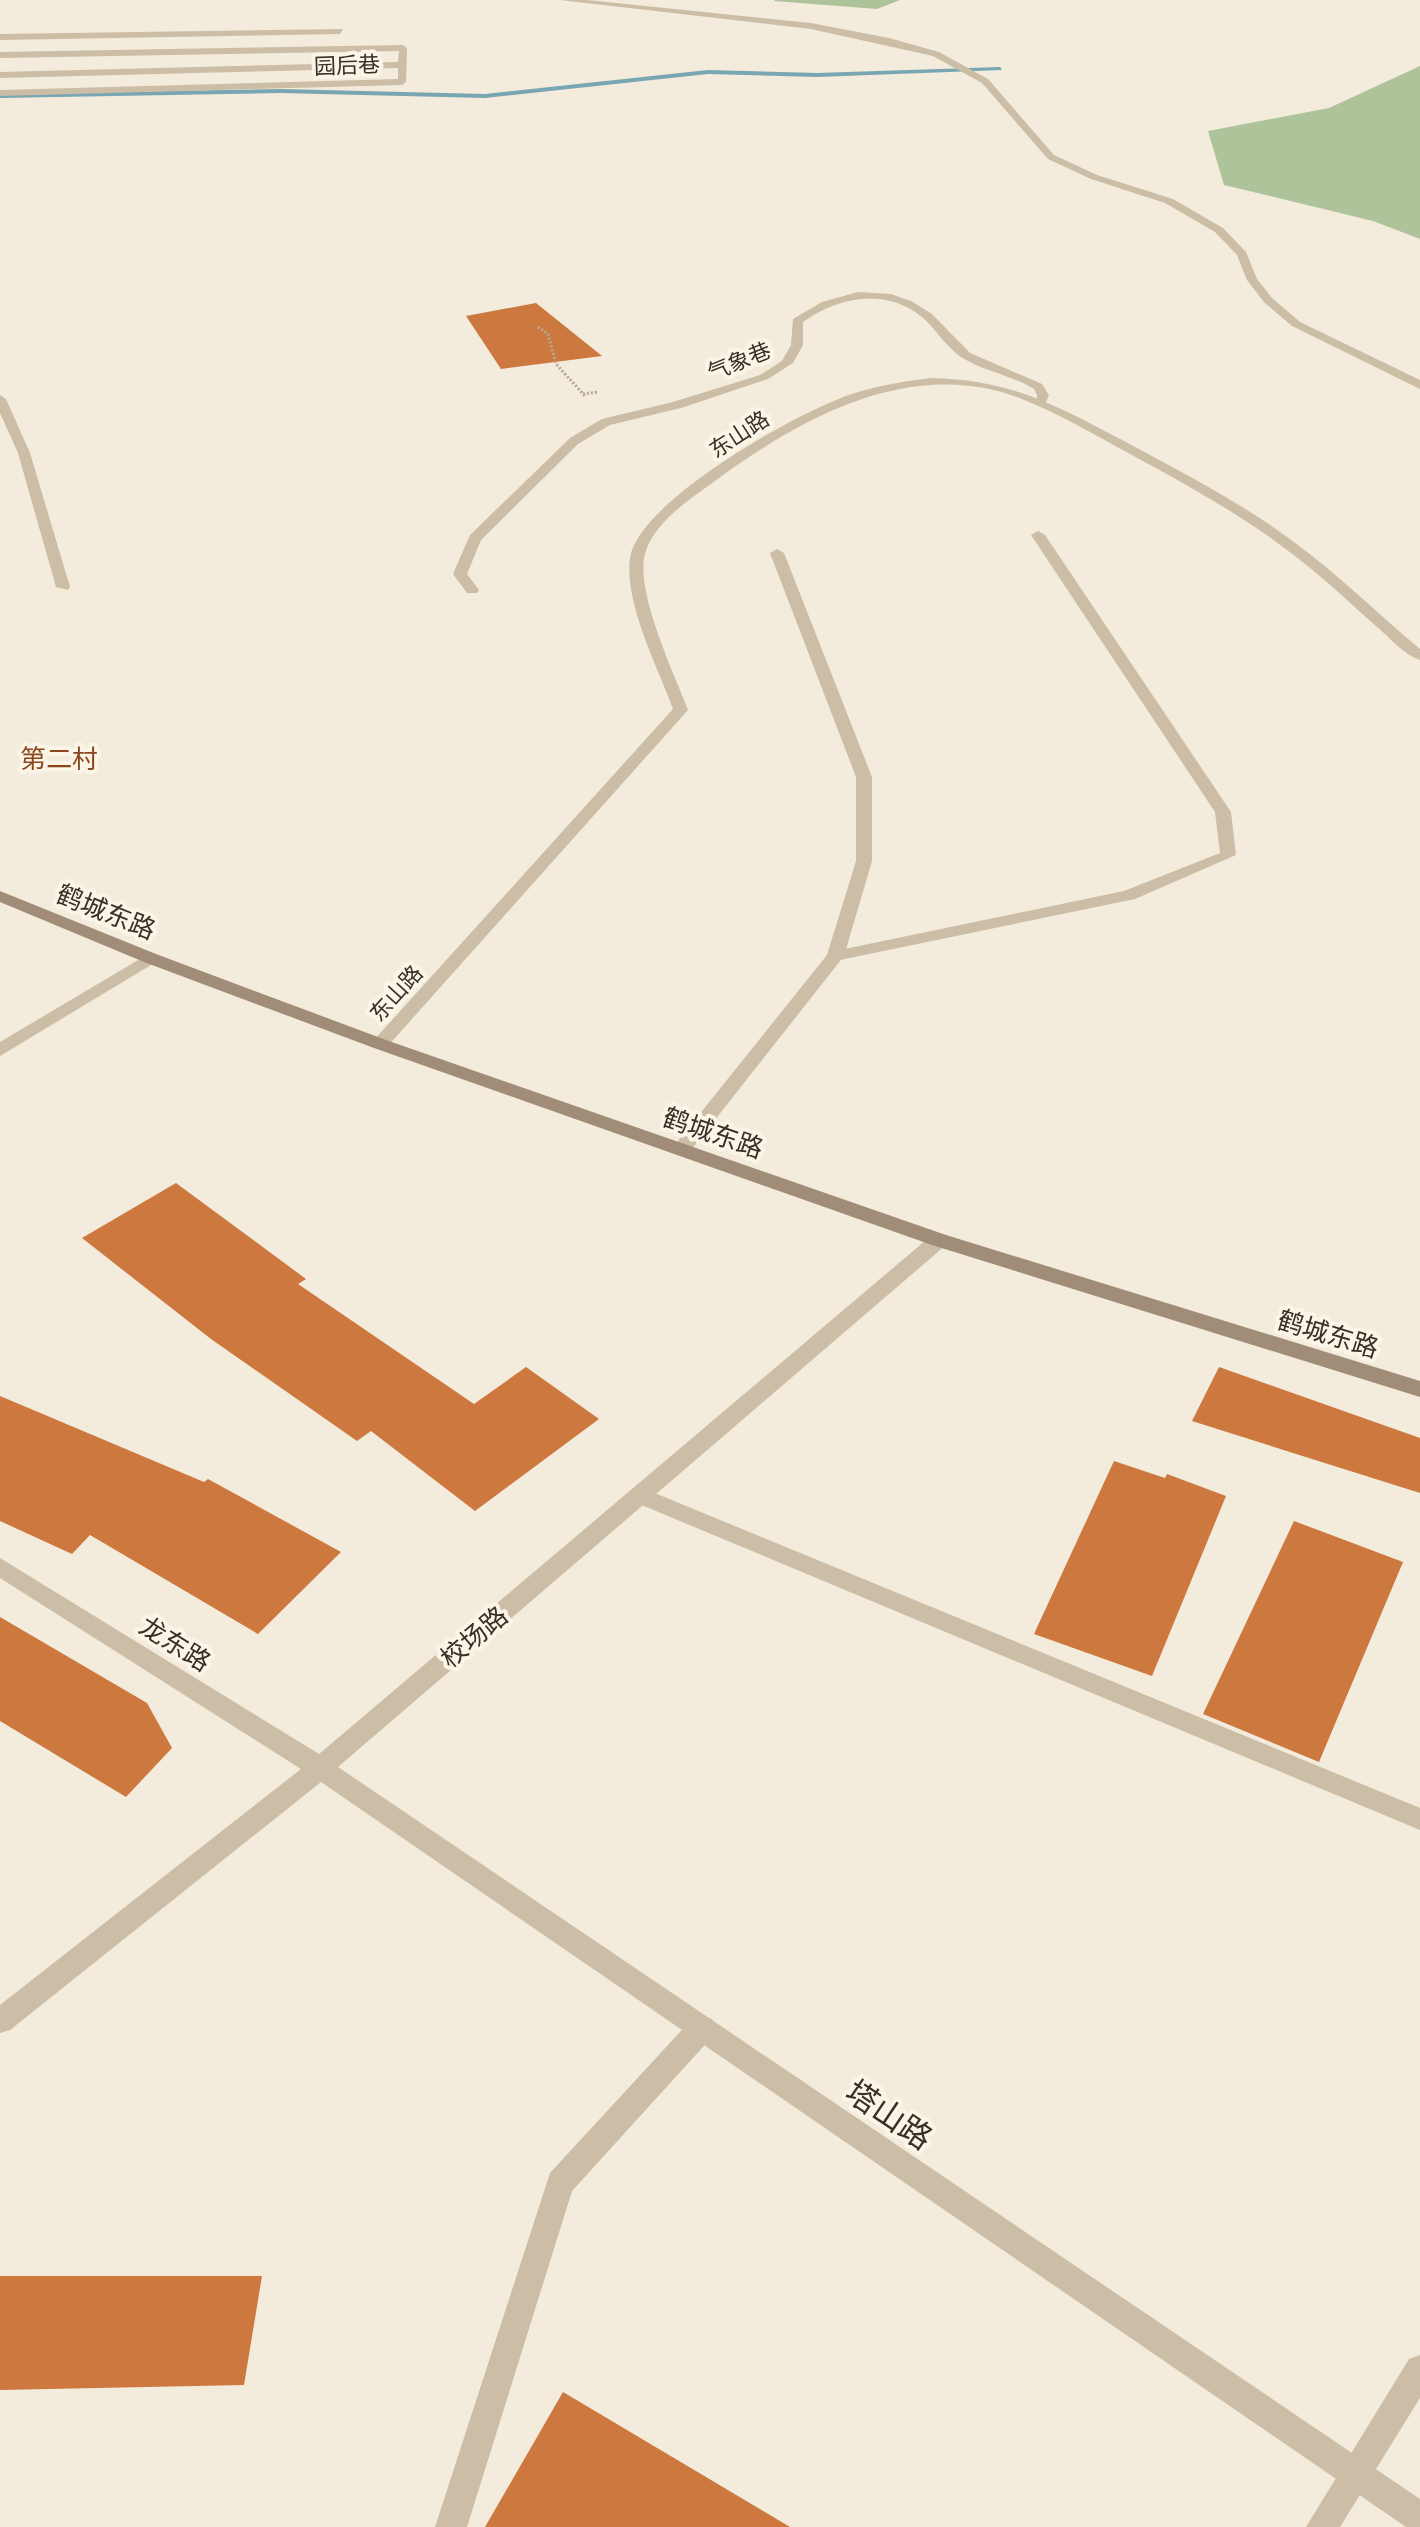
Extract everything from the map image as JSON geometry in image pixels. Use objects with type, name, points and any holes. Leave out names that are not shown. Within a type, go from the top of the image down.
[{"type":"street","points":[[564,0],[811,26],[889,41],[936,54],[985,81],[1051,157],[1094,177],[1169,201],[1219,230],[1242,254],[1252,280],[1268,300],[1296,324],[1420,385]]},
{"type":"street","points":[[0,37],[340,31]]},
{"type":"street","name":"园后巷","points":[[0,55],[403,48],[402,82],[0,93]]},
{"type":"street","points":[[0,75],[401,65]]},
{"type":"street","name":"气象巷","points":[[472,590],[460,574],[475,538],[559,453],[606,422],[677,405],[764,377],[787,363],[797,345],[797,321],[816,307],[844,297],[887,297],[922,312],[954,347],[969,357],[1038,387],[1043,395],[1040,402]]},
{"type":"street","name":"东山路","points":[[380,1044],[681,710],[635,582],[635,558],[641,544],[664,517],[748,451],[826,408],[867,391],[903,385],[975,384],[1005,389],[1040,402],[1182,478],[1285,542],[1420,656]]},
{"type":"street","points":[[0,399],[24,453],[63,587]]},
{"type":"street","points":[[835,956],[1129,895],[1228,855],[1223,812],[1038,535]]},
{"type":"street","points":[[681,1150],[835,956],[864,861],[864,777],[777,553]]},
{"type":"street","name":"鹤城东路","points":[[0,896],[150,958],[380,1044],[939,1240],[1420,1389]]},
{"type":"street","points":[[0,1050],[150,958]]},
{"type":"street","name":"校场路","points":[[0,2021],[320,1768],[939,1240]]},
{"type":"street","points":[[640,1495],[1420,1819]]},
{"type":"street","name":"龙东路","points":[[0,1567],[320,1768]]},
{"type":"street","name":"塔山路","points":[[320,1768],[1420,2518]]},
{"type":"street","points":[[451,2527],[560,2183],[702,2028]]},
{"type":"street","points":[[1322,2527],[1420,2370]]},
{"type":"path","points":[[538,327],[548,334],[556,364],[606,422]]},
{"type":"green space","points":[[775,0],[900,0],[877,9],[774,1]]},
{"type":"green space","points":[[1420,66],[1420,239],[1373,221],[1224,185],[1208,131],[1329,108]]},
{"type":"building","points":[[536,303],[602,356],[501,369],[466,316]]},
{"type":"building","points":[[176,1183],[306,1279],[298,1284],[474,1404],[526,1367],[599,1419],[475,1511],[371,1431],[357,1441],[211,1339],[82,1238]]},
{"type":"building","points":[[1219,1367],[1420,1438],[1420,1493],[1192,1421]]},
{"type":"building","points":[[0,1396],[204,1482],[208,1479],[341,1552],[258,1634],[90,1535],[72,1554],[0,1521]]},
{"type":"building","points":[[1114,1461],[1165,1478],[1167,1474],[1226,1496],[1152,1676],[1034,1634]]},
{"type":"building","points":[[1294,1521],[1403,1562],[1319,1762],[1203,1714]]},
{"type":"building","points":[[0,1617],[147,1703],[172,1748],[126,1797],[0,1721]]},
{"type":"building","points":[[0,2276],[262,2276],[244,2385],[0,2390]]},
{"type":"building","points":[[563,2392],[790,2527],[485,2527]]},
{"type":"waterway","points":[[0,96],[281,91],[485,96],[708,72],[817,75],[1000,69]]},
{"type":"district","name":"第二村","points":[[59,759]]}]
